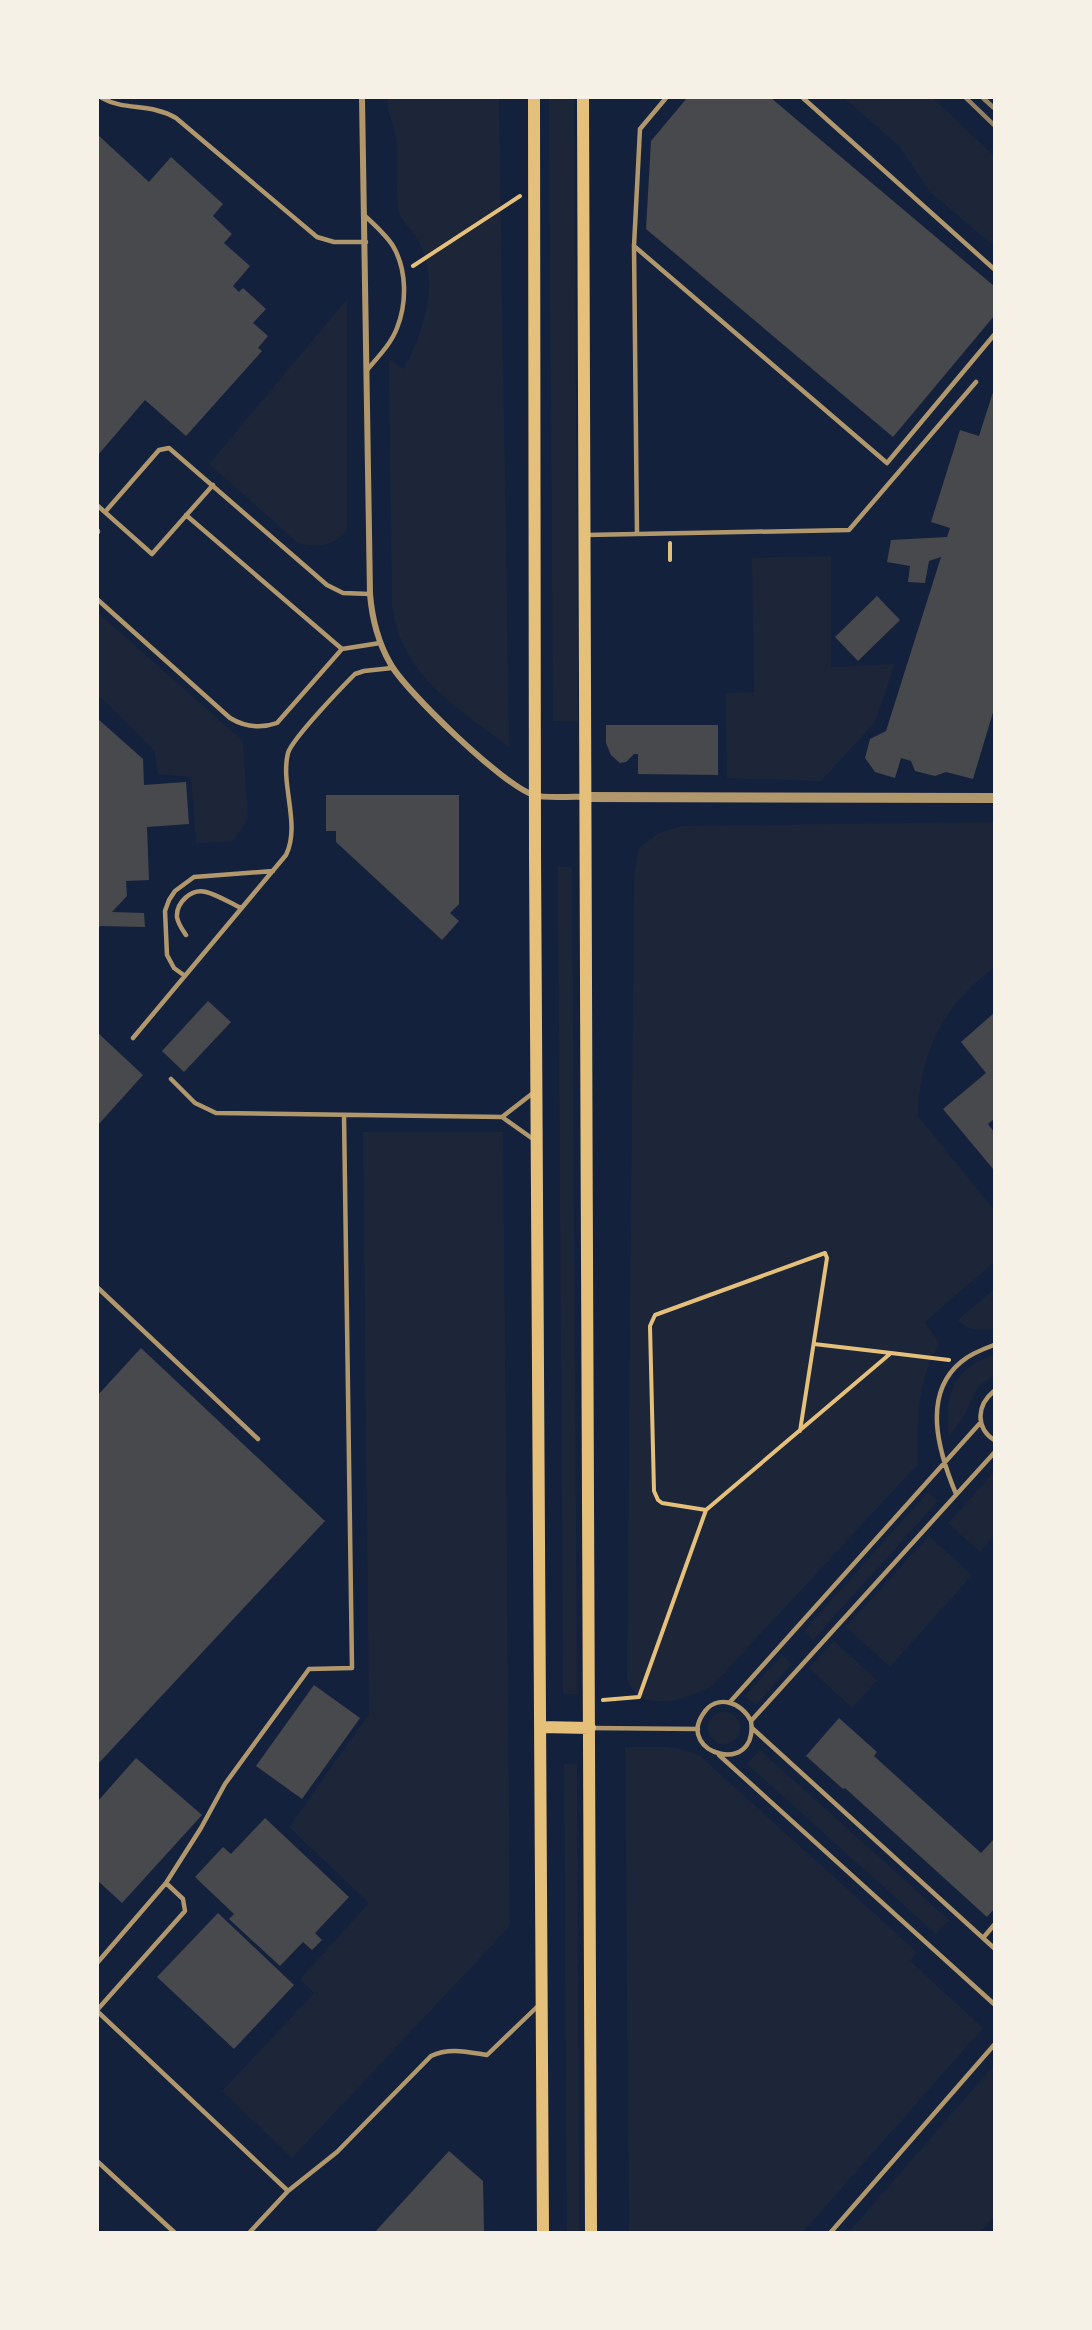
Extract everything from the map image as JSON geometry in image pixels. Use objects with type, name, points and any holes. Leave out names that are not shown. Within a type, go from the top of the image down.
[{"type":"main road","points":[[534,98],[534,796],[543,2232]]},
{"type":"main road","points":[[583,98],[591,2232]]},
{"type":"main road","points":[[541,1727],[590,1728]]},
{"type":"street","points":[[362,98],[370,594],[381,643],[392,668],[412,693],[494,769],[534,796],[994,798]]},
{"type":"lane","points":[[102,98],[123,106],[152,108],[176,118],[317,237],[334,242],[366,242]]},
{"type":"lane","points":[[637,534],[634,246],[640,129],[666,98]]},
{"type":"lane","points":[[803,98],[994,269]]},
{"type":"lane","points":[[365,216],[395,249],[402,273],[404,302],[397,329],[367,370]]},
{"type":"lane","points":[[634,246],[887,463],[994,335]]},
{"type":"lane","points":[[583,535],[849,530],[976,382]]},
{"type":"lane","points":[[105,512],[159,450],[169,448],[333,590],[343,593],[370,594]]},
{"type":"lane","points":[[98,506],[152,554],[213,484]]},
{"type":"lane","points":[[186,515],[342,649]]},
{"type":"lane","points":[[98,600],[230,718],[249,726],[268,726],[277,723],[342,649],[381,643]]},
{"type":"lane","points":[[133,1038],[286,855],[291,839],[287,762],[292,745],[355,674],[392,668]]},
{"type":"lane","points":[[184,976],[174,968],[167,955],[165,911],[175,891],[194,877],[273,870]]},
{"type":"lane","points":[[186,935],[179,926],[177,912],[182,901],[193,893],[207,892],[241,908]]},
{"type":"lane","points":[[171,1079],[195,1103],[216,1113],[502,1117],[537,1141]]},
{"type":"lane","points":[[502,1117],[537,1090]]},
{"type":"lane","points":[[98,1962],[166,1883],[225,1784],[309,1669],[352,1668],[344,1115]]},
{"type":"lane","points":[[98,1288],[258,1439]]},
{"type":"lane","points":[[956,1494],[944,1464],[937,1424],[942,1389],[961,1362],[994,1345]]},
{"type":"lane","points":[[994,1391],[983,1404],[981,1422],[989,1437],[994,1440]]},
{"type":"lane","points":[[730,1702],[981,1422]]},
{"type":"lane","points":[[751,1721],[994,1453]]},
{"type":"lane","points":[[719,1755],[735,1753],[742,1749],[751,1736],[751,1721],[743,1708],[730,1702],[714,1704],[708,1708],[699,1721],[698,1729],[702,1742],[707,1748],[719,1755],[994,2004]]},
{"type":"lane","points":[[590,1728],[698,1729]]},
{"type":"lane","points":[[752,1728],[994,1948]]},
{"type":"lane","points":[[166,1883],[183,1899],[185,1911],[98,2011],[288,2191]]},
{"type":"lane","points":[[983,1938],[994,1925]]},
{"type":"lane","points":[[250,2232],[288,2191],[337,2152],[431,2056],[451,2050],[487,2055],[542,2003]]},
{"type":"lane","points":[[831,2232],[994,2045]]},
{"type":"lane","points":[[98,2162],[174,2232]]},
{"type":"path","points":[[402,273],[535,187]]},
{"type":"path","points":[[706,1510],[662,1503],[654,1491],[652,1320],[662,1311],[822,1253],[828,1258],[800,1431]]},
{"type":"path","points":[[814,1344],[961,1362]]},
{"type":"path","points":[[602,1700],[625,1700],[639,1697],[706,1510],[891,1353]]},
{"type":"shaded area","points":[[387,98],[499,98],[509,747],[451,703],[419,670],[397,630],[392,605],[389,359],[404,369],[418,339],[429,290],[425,258],[419,242],[400,215],[397,191],[397,142]]},
{"type":"shaded area","points":[[549,98],[574,98],[578,721],[553,721]]},
{"type":"shaded area","points":[[844,98],[933,98],[994,156],[994,246],[930,192],[899,146]]},
{"type":"shaded area","points":[[347,299],[347,530],[331,543],[319,546],[305,545],[298,543],[209,464]]},
{"type":"shaded area","points":[[831,556],[831,667],[895,664],[875,722],[821,781],[727,778],[726,693],[754,692],[752,558]]},
{"type":"shaded area","points":[[98,613],[243,741],[248,819],[233,841],[196,843],[191,777],[158,774],[154,750],[98,695]]},
{"type":"shaded area","points":[[994,822],[994,968],[960,998],[937,1032],[923,1071],[918,1116],[994,1210],[994,1262],[925,1322],[940,1344],[926,1371],[922,1386],[918,1464],[713,1685],[687,1697],[668,1701],[641,1697],[634,1692],[627,1679],[634,875],[639,848],[659,833],[681,826]]},
{"type":"shaded area","points":[[558,867],[572,867],[577,1694],[563,1694]]},
{"type":"shaded area","points":[[363,1132],[503,1132],[510,1926],[292,2158],[222,2091],[314,1993],[300,1979],[369,1903],[289,1827],[369,1714]]},
{"type":"shaded area","points":[[994,1289],[994,1329],[974,1329],[958,1320]]},
{"type":"shaded area","points":[[994,1355],[994,1376],[978,1388],[964,1415],[949,1436],[948,1408],[954,1385],[969,1368]]},
{"type":"shaded area","points":[[994,1472],[994,1536],[980,1552],[948,1523]]},
{"type":"shaded area","points":[[928,1492],[938,1501],[813,1640],[804,1631]]},
{"type":"shaded area","points":[[929,1536],[972,1575],[890,1667],[846,1627]]},
{"type":"shaded area","points":[[834,1641],[877,1680],[852,1708],[809,1668]]},
{"type":"shaded area","points":[[782,1655],[792,1664],[756,1705],[745,1696]]},
{"type":"shaded area","points":[[724,1712],[736,1716],[740,1728],[736,1740],[724,1744],[712,1740],[708,1728],[712,1716]]},
{"type":"shaded area","points":[[625,1747],[673,1748],[700,1756],[917,1952],[910,1961],[983,2028],[803,2232],[629,2232]]},
{"type":"shaded area","points":[[760,1750],[949,1920],[936,1934],[747,1764]]},
{"type":"shaded area","points":[[564,1764],[577,1764],[579,2232],[567,2232]]},
{"type":"shaded area","points":[[994,2065],[994,2217],[980,2232],[849,2232]]},
{"type":"building","points":[[687,98],[771,98],[994,286],[994,316],[893,437],[646,229],[651,141]]},
{"type":"building","points":[[98,135],[149,182],[171,157],[223,204],[213,216],[232,234],[224,243],[250,266],[233,286],[239,292],[243,288],[266,309],[253,323],[268,336],[258,348],[262,351],[186,436],[145,400],[98,455]]},
{"type":"building","points":[[994,389],[994,709],[973,779],[946,772],[935,776],[915,771],[911,761],[901,758],[895,778],[875,772],[865,758],[870,739],[886,731],[941,557],[929,561],[925,583],[908,582],[910,566],[887,562],[891,540],[947,537],[950,528],[931,522],[960,430],[979,436]]},
{"type":"building","points":[[877,596],[900,620],[858,661],[835,637]]},
{"type":"building","points":[[98,719],[143,759],[144,785],[186,782],[189,824],[147,827],[149,880],[126,881],[127,896],[112,912],[144,913],[145,927],[100,926],[98,929]]},
{"type":"building","points":[[606,725],[718,725],[718,775],[638,774],[638,754],[620,763],[611,755],[606,743]]},
{"type":"building","points":[[326,795],[459,795],[459,904],[450,913],[459,921],[442,940],[336,842],[336,831],[326,831]]},
{"type":"building","points":[[208,1001],[231,1022],[184,1072],[162,1051]]},
{"type":"building","points":[[994,1013],[994,1119],[988,1124],[994,1132],[994,1170],[943,1109],[986,1073],[961,1042]]},
{"type":"building","points":[[98,1033],[143,1075],[98,1125]]},
{"type":"building","points":[[141,1348],[325,1521],[98,1764],[98,1395]]},
{"type":"building","points":[[314,1685],[360,1718],[302,1799],[256,1766]]},
{"type":"building","points":[[839,1718],[877,1752],[874,1756],[981,1853],[994,1839],[994,1909],[987,1917],[845,1788],[843,1789],[806,1756]]},
{"type":"building","points":[[136,1758],[202,1815],[122,1903],[98,1881],[98,1801]]},
{"type":"building","points":[[265,1818],[349,1897],[315,1933],[322,1940],[312,1950],[303,1942],[280,1966],[229,1919],[234,1914],[195,1877],[223,1847],[231,1854]]},
{"type":"building","points":[[218,1913],[294,1985],[234,2049],[157,1977]]},
{"type":"building","points":[[449,2151],[483,2181],[484,2232],[375,2232]]},
{"type":"railway","points":[[966,98],[994,125]]},
{"type":"railway","points":[[983,98],[994,108]]}]
